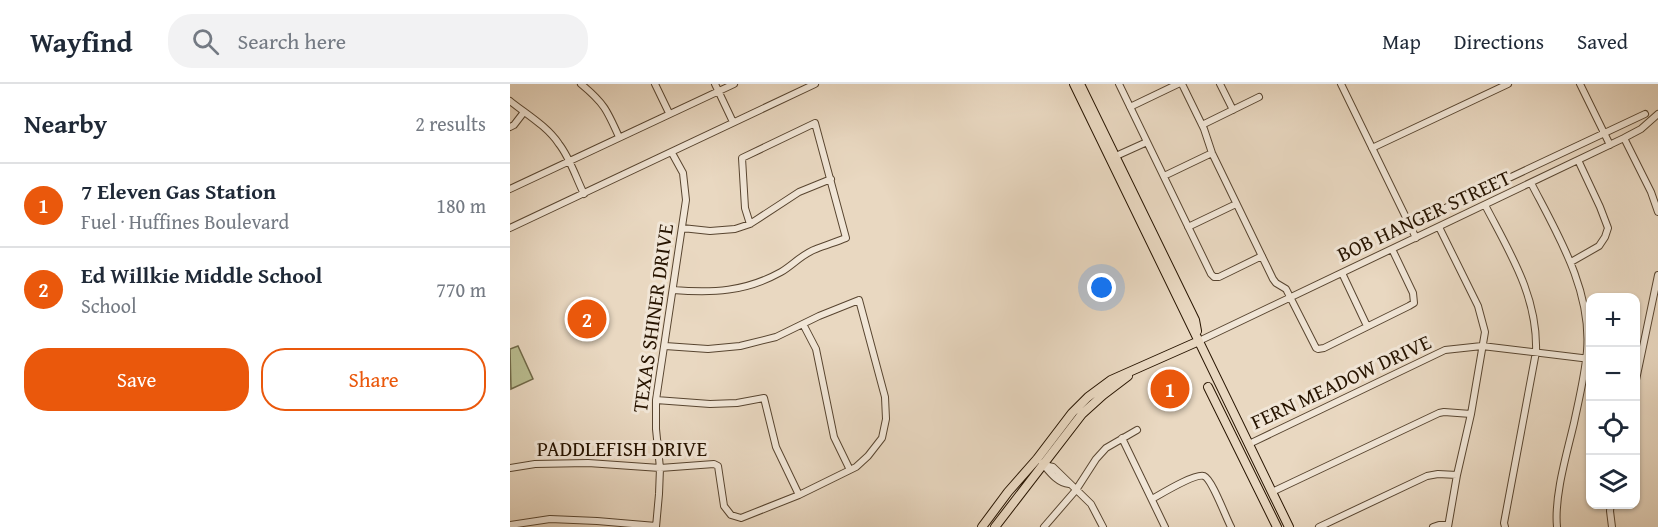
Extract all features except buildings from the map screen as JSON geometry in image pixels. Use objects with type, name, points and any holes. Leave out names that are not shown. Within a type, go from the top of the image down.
[{"type":"main road","points":[[1074,84],[1289,527]]},
{"type":"main road","points":[[1080,84],[1195,320],[1199,341]]},
{"type":"main road","points":[[982,527],[1072,413],[1088,397],[1111,380],[1199,341]]},
{"type":"main road","points":[[995,527],[1082,414],[1139,368]]},
{"type":"main road","points":[[1208,387],[1277,527]]},
{"type":"main road","points":[[1233,412],[1246,463]]},
{"type":"street","points":[[580,84],[607,110],[619,137]]},
{"type":"street","points":[[655,84],[669,113]]},
{"type":"street","points":[[715,84],[733,122]]},
{"type":"street","points":[[510,189],[734,84]]},
{"type":"street","points":[[510,228],[815,84]]},
{"type":"street","points":[[1119,84],[1211,274],[1219,277],[1262,256]]},
{"type":"street","points":[[1130,107],[1178,84]]},
{"type":"street","points":[[1182,84],[1202,125],[1212,153],[1274,281],[1286,289],[1314,346],[1318,349],[1324,348],[1409,306],[1415,300],[1392,249]]},
{"type":"street","points":[[1221,84],[1233,110]]},
{"type":"street","points":[[1341,84],[1416,238]]},
{"type":"street","points":[[1372,148],[1508,84]]},
{"type":"street","points":[[1580,84],[1610,145]]},
{"type":"street","points":[[1202,125],[1259,97]]},
{"type":"street","points":[[510,100],[558,142],[584,194]]},
{"type":"street","points":[[510,127],[514,126],[524,112]]},
{"type":"street","name":"BOB HANGER STREET","points":[[1409,225],[1645,114]]},
{"type":"street","name":"BOB HANGER STREET","points":[[1199,341],[1610,145],[1641,129],[1658,114]]},
{"type":"street","points":[[673,290],[704,293],[728,291],[756,283],[782,272],[814,249],[846,238],[815,123],[742,158],[745,208],[750,224]]},
{"type":"street","points":[[1624,138],[1651,192],[1658,212]]},
{"type":"street","points":[[1116,156],[1147,142]]},
{"type":"street","name":"TEXAS SHINER DRIVE","points":[[656,526],[660,468],[656,400],[686,200],[683,173],[672,153]]},
{"type":"street","points":[[1164,176],[1212,153]]},
{"type":"street","points":[[1570,262],[1599,246],[1608,228],[1578,160]]},
{"type":"street","points":[[682,228],[735,229],[750,224],[799,192],[831,179]]},
{"type":"street","points":[[1531,183],[1570,262],[1584,303],[1588,347]]},
{"type":"street","points":[[1188,228],[1236,204]]},
{"type":"street","points":[[1485,205],[1528,294],[1535,317],[1537,335],[1536,352],[1505,527]]},
{"type":"street","points":[[1432,527],[1448,526],[1485,332],[1478,306],[1439,227]]},
{"type":"street","points":[[1342,273],[1367,326]]},
{"type":"street","points":[[1640,354],[1658,275]]},
{"type":"street","points":[[656,400],[710,404],[764,399],[777,447],[799,495],[856,467],[882,438],[886,419],[885,397],[860,300],[776,337],[740,346],[708,349],[665,346]]},
{"type":"street","points":[[803,324],[816,349],[834,437],[850,470]]},
{"type":"street","name":"FERN MEADOW DRIVE","points":[[1249,444],[1445,350],[1482,346],[1586,359]]},
{"type":"street","points":[[1557,527],[1562,475],[1586,368]]},
{"type":"street","points":[[1272,492],[1439,413],[1471,414]]},
{"type":"street","points":[[1044,527],[1076,490],[1106,448],[1137,429]]},
{"type":"street","points":[[1122,438],[1165,527]]},
{"type":"street","points":[[1037,459],[1044,465],[1053,466],[1066,478],[1069,484],[1091,504],[1103,527]]},
{"type":"street","name":"PADDLEFISH DRIVE","points":[[510,468],[535,464],[660,468],[714,464],[718,466],[724,506],[731,514],[741,518],[799,495]]},
{"type":"street","points":[[1319,527],[1427,476],[1457,475]]},
{"type":"street","points":[[1152,499],[1198,476],[1206,477],[1231,527]]},
{"type":"street","points":[[1610,509],[1612,527]]},
{"type":"street","points":[[510,525],[550,519],[656,526]]},
{"type":"green space","points":[[518,346],[533,379],[511,389],[510,349]]},
{"type":"place","name":"Ed Willkie Middle School","points":[[587,319]]},
{"type":"place","name":"7 Eleven Gas Station","points":[[1170,389]]}]
